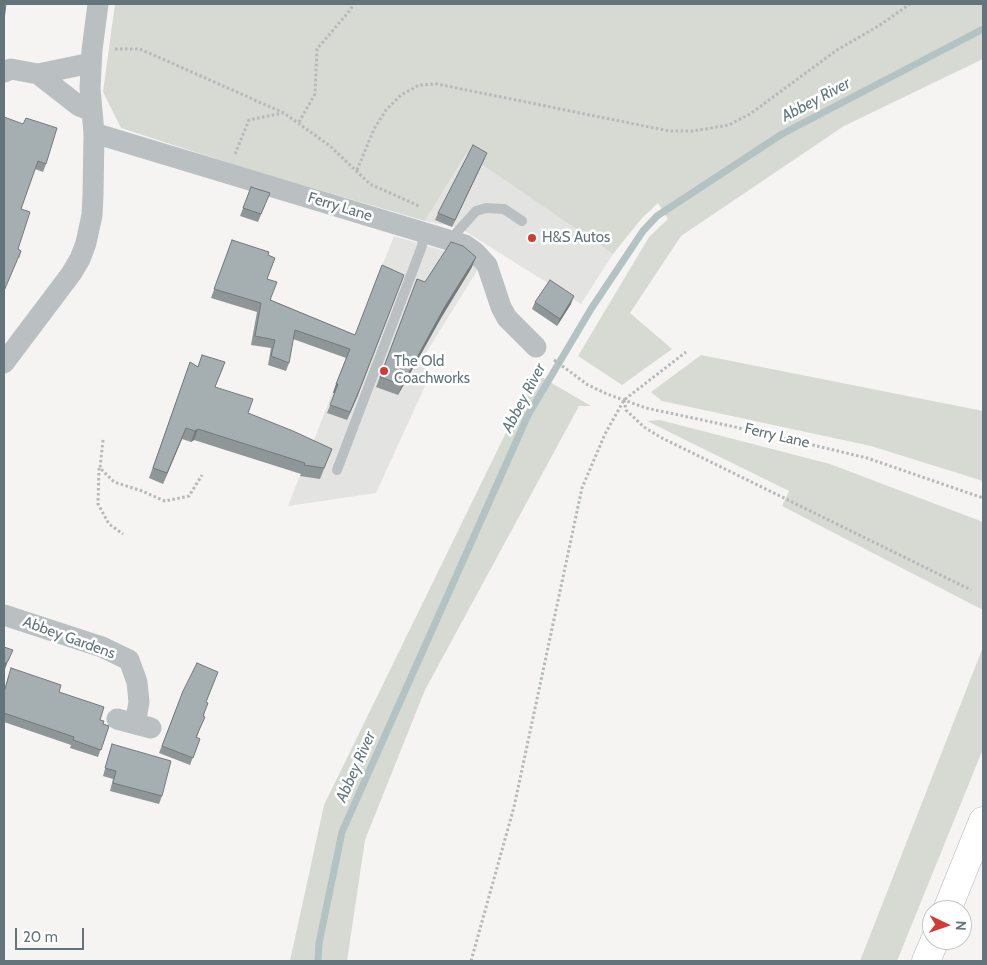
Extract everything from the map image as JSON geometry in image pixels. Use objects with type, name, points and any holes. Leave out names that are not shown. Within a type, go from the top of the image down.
[{"type":"highway","points":[[951,900],[983,821]]},
{"type":"street","points":[[4,363],[80,259],[86,243],[92,214],[94,133],[90,88],[91,56],[98,4]]},
{"type":"street","points":[[38,74],[91,56]]},
{"type":"street","points":[[6,68],[38,74],[79,106],[92,111]]},
{"type":"street","name":"Ferry Lane","points":[[94,133],[465,245],[487,265],[500,307],[512,324],[543,352]]},
{"type":"street","name":"Abbey Gardens","points":[[4,615],[102,647],[129,660],[137,682],[139,702],[134,724]]},
{"type":"lane","points":[[450,240],[476,211],[486,208],[504,209],[522,221]]},
{"type":"lane","points":[[337,470],[422,246],[424,232]]},
{"type":"path","points":[[299,122],[315,94],[317,48],[351,9],[353,4]]},
{"type":"path","points":[[357,170],[374,130],[386,110],[401,95],[419,85],[437,84],[669,131],[693,131],[729,125],[750,114],[837,50],[880,25],[910,4]]},
{"type":"path","points":[[91,56],[140,49],[284,113],[330,146],[370,184],[424,208]]},
{"type":"path","points":[[235,156],[249,120],[284,113]]},
{"type":"path","name":"Ferry Lane","points":[[543,352],[588,385],[646,408],[867,458],[983,498]]},
{"type":"path","points":[[471,961],[514,807],[582,488],[605,434],[624,400],[686,352]]},
{"type":"path","points":[[624,400],[626,410],[644,427],[660,437],[971,590]]},
{"type":"path","points":[[103,440],[98,504],[109,524],[123,534]]},
{"type":"path","points":[[100,468],[114,482],[142,490],[164,501],[189,496],[202,475]]},
{"type":"shaded area","points":[[115,4],[983,4],[983,59],[844,126],[681,236],[630,313],[672,349],[622,385],[578,356],[649,237],[668,219],[658,203],[642,218],[613,254],[466,154],[425,221],[238,166],[121,128],[103,92]]},
{"type":"shaded area","name":"H&S Autos","points":[[466,154],[613,254],[581,304],[460,228],[425,221]]},
{"type":"shaded area","name":"The Old Coachworks","points":[[394,236],[448,252],[480,266],[426,353],[426,384],[376,493],[288,506]]},
{"type":"shaded area","points":[[701,355],[983,411],[983,481],[871,446],[662,401],[651,392]]},
{"type":"shaded area","points":[[538,375],[591,406],[579,406],[425,690],[365,840],[347,961],[290,961],[324,805],[518,408]]},
{"type":"shaded area","points":[[660,420],[830,464],[983,522],[983,610],[782,506],[789,491],[647,421]]},
{"type":"shaded area","points":[[983,647],[983,749],[897,961],[860,961]]},
{"type":"building","points":[[4,4],[6,4],[4,20]]},
{"type":"building","points":[[4,117],[23,124],[26,118],[57,128],[46,164],[38,161],[21,209],[30,212],[18,249],[21,251],[4,291]]},
{"type":"building","points":[[473,145],[487,153],[455,220],[438,213]]},
{"type":"building","points":[[251,187],[270,193],[261,214],[243,208]]},
{"type":"building","points":[[232,240],[269,252],[268,255],[275,258],[267,279],[277,282],[270,300],[355,335],[382,265],[404,275],[350,412],[330,405],[350,349],[295,330],[289,363],[271,356],[275,340],[255,336],[261,303],[214,289]]},
{"type":"building","points":[[451,242],[463,246],[476,257],[444,308],[402,385],[380,377],[417,279],[425,282]]},
{"type":"building","points":[[550,280],[574,296],[560,319],[535,302]]},
{"type":"building","points":[[202,355],[225,362],[215,387],[253,399],[248,413],[332,449],[324,468],[304,465],[305,463],[198,429],[195,431],[186,428],[167,473],[153,468],[190,362],[198,367]]},
{"type":"building","points":[[4,647],[13,650],[8,661],[4,664]]},
{"type":"building","points":[[197,663],[218,672],[206,702],[208,703],[203,716],[205,717],[196,737],[200,739],[193,758],[162,746],[183,691]]},
{"type":"building","points":[[11,668],[61,685],[59,692],[104,707],[100,720],[104,721],[103,724],[109,726],[101,750],[73,740],[74,737],[4,713],[4,692]]},
{"type":"building","points":[[112,744],[171,761],[162,796],[113,783],[116,771],[105,768]]},
{"type":"waterway","name":"Abbey River","points":[[318,961],[319,943],[342,832],[528,415],[591,309],[643,231],[657,216],[782,134],[983,29]]},
{"type":"place","name":"H&S Autos","points":[[532,238]]},
{"type":"place","name":"The Old Coachworks","points":[[384,371]]}]
